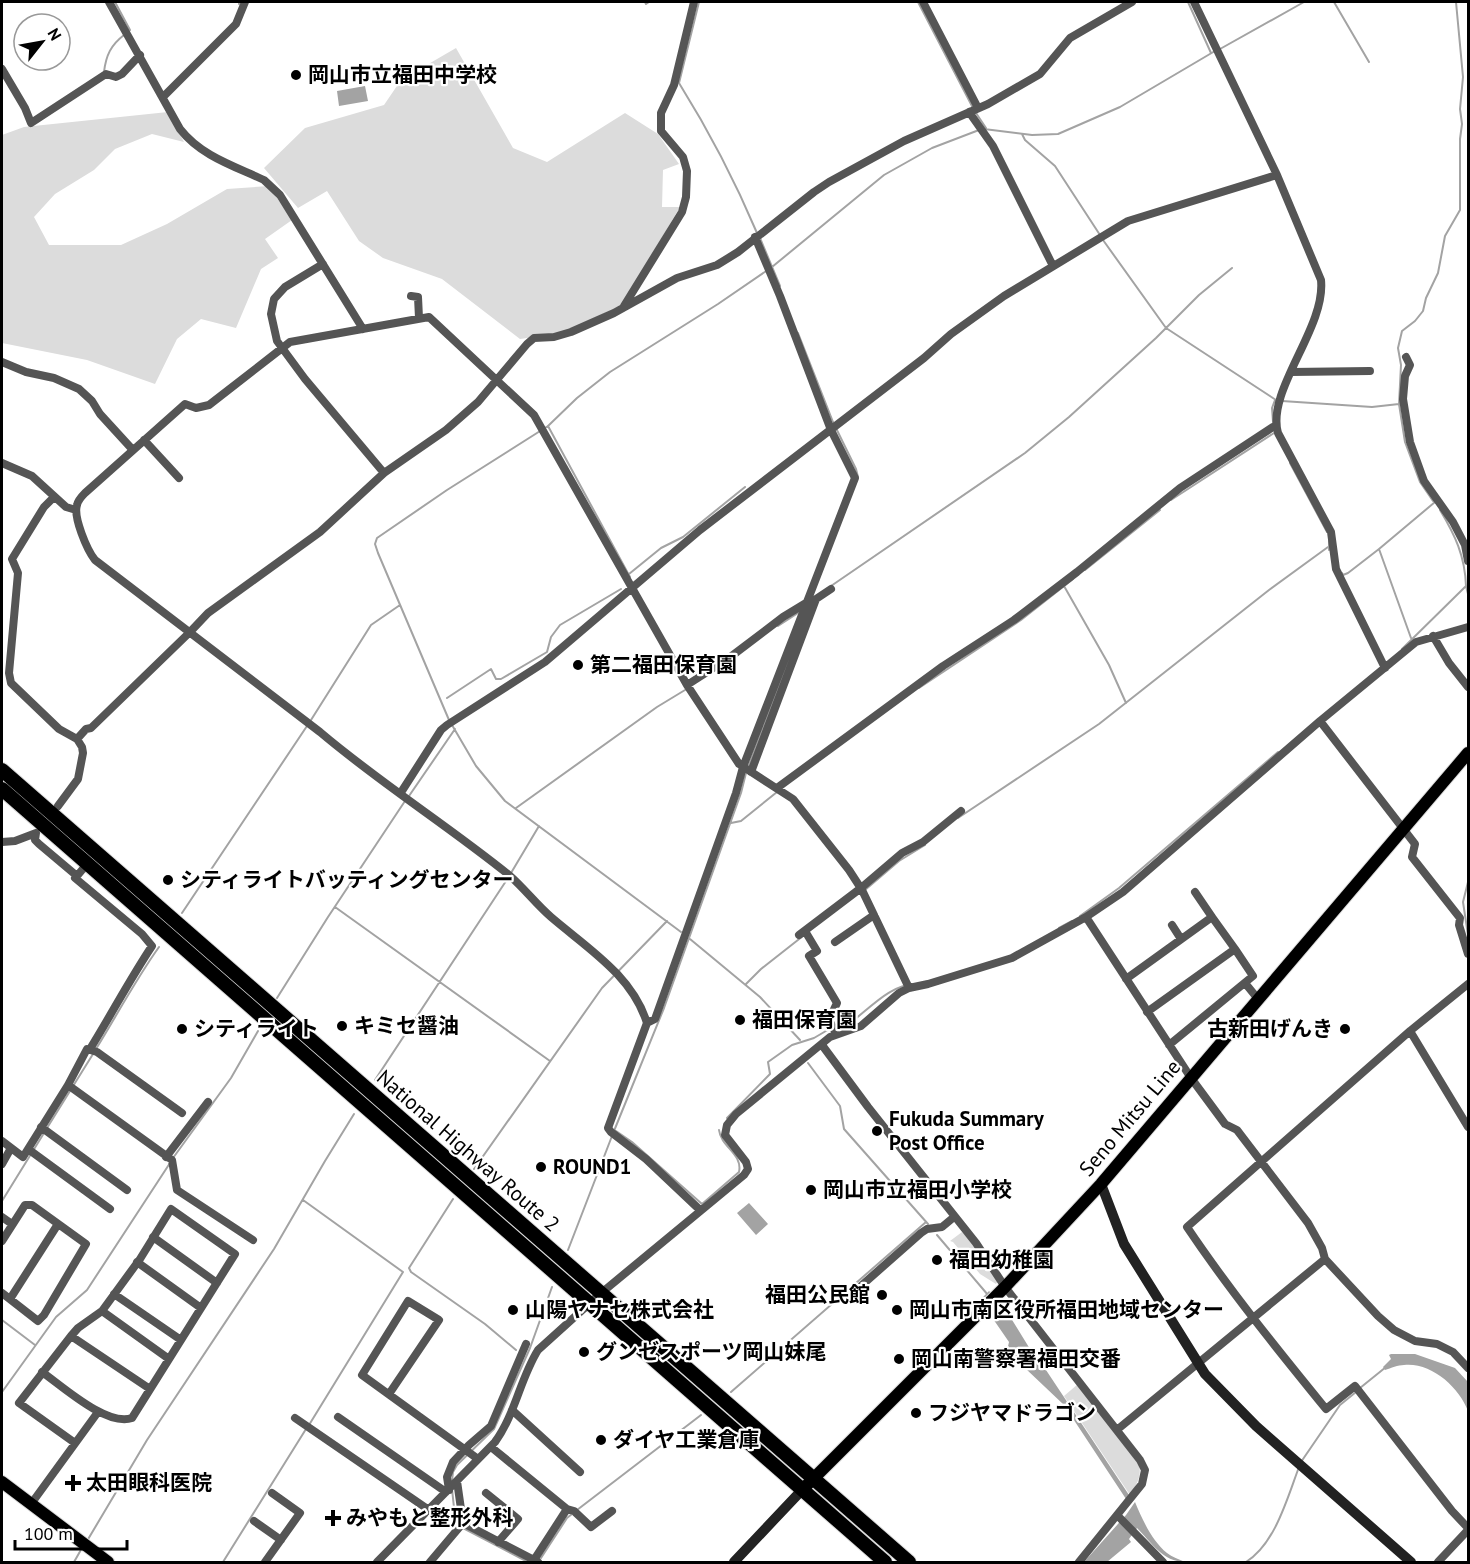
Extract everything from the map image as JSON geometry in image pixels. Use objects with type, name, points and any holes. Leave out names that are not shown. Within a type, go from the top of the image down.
[{"type":"highway","name":"National Highway Route 2","points":[[2,770],[909,1563]]},
{"type":"highway","name":"National Highway Route 2","points":[[2,789],[885,1563]]},
{"type":"main road","name":"Seno Mitsu Line","points":[[802,1490],[1005,1287],[1101,1184],[1468,753]]},
{"type":"main road","points":[[2,1482],[108,1563]]},
{"type":"street","points":[[109,2],[180,129],[190,142],[202,151],[264,180],[273,187],[363,328]]},
{"type":"street","points":[[164,97],[236,24],[246,2]]},
{"type":"street","points":[[624,307],[682,212],[684,205],[687,171],[683,158],[661,131],[661,113],[674,85],[694,2]]},
{"type":"street","points":[[923,2],[982,129],[1053,266]]},
{"type":"street","points":[[77,739],[218,605],[320,532],[384,473],[446,430],[478,402],[534,338],[554,337],[571,332],[614,313],[677,278],[717,265],[738,252],[829,182],[904,141],[974,110],[1040,74],[1070,38],[1132,2]]},
{"type":"street","points":[[1194,2],[1277,176],[1319,274],[1322,290],[1314,319],[1280,401],[1276,425],[1278,433],[1331,532],[1336,569],[1384,666]]},
{"type":"street","points":[[2,69],[25,108],[31,123],[106,74],[116,77],[122,74],[140,55]]},
{"type":"street","points":[[404,797],[441,730],[545,662],[700,530],[924,358],[951,334],[1004,296],[1128,221],[1277,176]]},
{"type":"street","points":[[747,769],[855,478],[757,236]]},
{"type":"street","points":[[323,264],[285,287],[274,299],[272,314],[277,341],[281,349],[384,473]]},
{"type":"street","points":[[411,296],[418,297],[419,318]]},
{"type":"street","points":[[700,1210],[638,1151],[611,1133],[608,1125],[647,1023],[644,1012],[617,972],[550,916],[509,876],[349,757],[95,560],[84,542],[76,510],[77,503],[85,493],[185,404],[196,408],[209,405],[290,342],[429,317],[526,405],[542,429],[687,685],[739,764],[793,799],[804,811],[862,891],[908,986]]},
{"type":"street","points":[[1406,357],[1410,365],[1405,376],[1403,399],[1410,442],[1424,481],[1450,517],[1465,545],[1468,561]]},
{"type":"street","points":[[2,362],[26,372],[54,378],[79,389],[132,449]]},
{"type":"street","points":[[1291,372],[1370,371]]},
{"type":"street","points":[[777,788],[943,666],[1014,620],[1180,488],[1276,425]]},
{"type":"street","points":[[144,440],[179,478]]},
{"type":"street","points":[[2,463],[32,476],[66,507],[76,510]]},
{"type":"street","points":[[54,497],[44,507],[12,559],[18,573],[9,678],[11,683],[59,729],[77,739],[83,753],[78,779],[58,806]]},
{"type":"street","points":[[647,1023],[655,1019],[732,804],[822,585]]},
{"type":"street","points":[[816,598],[831,589]]},
{"type":"street","points":[[687,685],[729,658],[783,617],[807,603]]},
{"type":"street","points":[[377,1563],[503,1431],[505,1410],[528,1350],[547,1341],[744,1175],[748,1169],[746,1162],[725,1135],[727,1125],[751,1101],[822,1045],[833,1029],[861,1026],[908,986],[928,984],[1012,958],[1086,917],[1123,892],[1384,666],[1416,642],[1468,627]]},
{"type":"street","points":[[1433,636],[1449,663],[1468,687]]},
{"type":"street","points":[[1320,721],[1415,844],[1412,857],[1460,918],[1459,925],[1468,954]]},
{"type":"street","points":[[833,1029],[829,1020],[837,1003],[809,956],[817,951],[804,933],[862,891],[902,853],[923,842],[961,811]]},
{"type":"street","points":[[2,842],[15,841],[36,833],[35,840],[39,844],[77,876],[75,878],[142,934],[152,946],[139,963],[131,982],[92,1050]]},
{"type":"street","points":[[77,876],[87,864]]},
{"type":"street","points":[[1169,1045],[1253,976],[1195,892]]},
{"type":"street","points":[[835,942],[874,915]]},
{"type":"street","points":[[1086,917],[1191,1078],[1225,1124],[1237,1130],[1308,1223],[1322,1248],[1325,1259],[1378,1316],[1395,1330],[1415,1341],[1437,1344],[1453,1352],[1468,1368]]},
{"type":"street","points":[[1126,979],[1212,917]]},
{"type":"street","points":[[142,934],[153,922]]},
{"type":"street","points":[[1172,925],[1181,939]]},
{"type":"street","points":[[1148,1012],[1234,949]]},
{"type":"street","points":[[1245,983],[1258,999]]},
{"type":"street","points":[[1438,1563],[1468,1529],[1355,1386],[1326,1409],[1253,1319],[1212,1265],[1187,1227],[1262,1164],[1410,1031],[1468,984]]},
{"type":"street","points":[[1410,1031],[1468,1127]]},
{"type":"street","points":[[822,1045],[976,1243],[1005,1287],[1118,1429],[1145,1470],[1142,1484],[1135,1494],[1079,1563]]},
{"type":"street","points":[[2,1141],[23,1157],[30,1151],[71,1087],[87,1049],[92,1050],[182,1113]]},
{"type":"street","points":[[71,1087],[172,1160],[177,1190],[254,1240]]},
{"type":"street","points":[[167,1157],[208,1102]]},
{"type":"street","points":[[44,1130],[127,1190]]},
{"type":"street","points":[[2,1164],[11,1148]]},
{"type":"street","points":[[30,1151],[110,1209]]},
{"type":"street","points":[[1101,1184],[1124,1244],[1198,1365],[1233,1405],[1411,1563]]},
{"type":"street","points":[[2,1241],[25,1205],[32,1204],[86,1244],[39,1321],[2,1293]]},
{"type":"street","points":[[42,1372],[98,1412],[123,1419],[132,1418],[234,1254],[171,1209],[102,1311],[71,1335],[42,1372],[19,1403],[75,1443]]},
{"type":"street","points":[[2,1217],[12,1224]]},
{"type":"street","points":[[853,1293],[921,1233],[927,1229],[942,1227],[954,1217]]},
{"type":"street","points":[[10,1299],[58,1224]]},
{"type":"street","points":[[153,1237],[217,1283]]},
{"type":"street","points":[[1118,1429],[1325,1259]]},
{"type":"street","points":[[137,1262],[201,1308]]},
{"type":"street","points":[[114,1294],[181,1340]]},
{"type":"street","points":[[389,1394],[439,1320],[408,1301],[362,1375],[478,1459]]},
{"type":"street","points":[[102,1311],[169,1359]]},
{"type":"street","points":[[71,1335],[150,1389]]},
{"type":"street","points":[[460,1525],[447,1477],[453,1462],[488,1431],[505,1410],[528,1350]]},
{"type":"street","points":[[505,1410],[580,1472]]},
{"type":"street","points":[[31,1504],[98,1412]]},
{"type":"street","points":[[339,1417],[451,1487]]},
{"type":"street","points":[[296,1418],[429,1510]]},
{"type":"street","points":[[490,1447],[567,1509],[574,1511],[591,1527],[612,1511]]},
{"type":"street","points":[[734,1563],[802,1490]]},
{"type":"street","points":[[268,1562],[300,1514],[272,1493]]},
{"type":"street","points":[[486,1493],[518,1519],[498,1542]]},
{"type":"street","points":[[460,1525],[536,1561],[567,1509]]},
{"type":"street","points":[[1118,1516],[1163,1563]]},
{"type":"street","points":[[254,1521],[281,1540]]},
{"type":"street","points":[[430,1563],[460,1525]]},
{"type":"shaded area","points":[[456,48],[513,148],[547,162],[625,113],[658,134],[679,164],[663,170],[662,207],[680,207],[622,305],[562,333],[520,339],[442,279],[383,258],[359,241],[327,191],[298,208],[264,168],[305,128],[384,105],[401,80]]},
{"type":"shaded area","points":[[365,86],[368,101],[339,106],[337,91]]},
{"type":"shaded area","points":[[168,112],[184,142],[152,134],[115,149],[94,170],[55,194],[34,217],[49,245],[121,245],[167,224],[227,189],[269,186],[292,220],[265,239],[278,258],[261,269],[236,328],[201,319],[177,339],[155,384],[87,360],[2,343],[2,135],[24,127]]},
{"type":"shaded area","points":[[749,1203],[768,1224],[756,1235],[737,1213]]},
{"type":"shaded area","points":[[962,1232],[975,1246],[998,1281],[996,1284],[980,1274],[950,1241]]},
{"type":"shaded area","points":[[989,1291],[1001,1302],[1038,1362],[1052,1351],[1042,1364],[1129,1495],[1126,1499],[1064,1405],[1007,1351],[1009,1342],[980,1300]]},
{"type":"shaded area","points":[[1415,1354],[1455,1368],[1468,1382],[1468,1411],[1458,1393],[1434,1372],[1414,1365],[1385,1370],[1383,1367],[1391,1359],[1389,1355]]},
{"type":"shaded area","points":[[1078,1384],[1139,1465],[1139,1477],[1130,1495],[1064,1396]]},
{"type":"shaded area","points":[[1135,1502],[1152,1536],[1162,1548],[1185,1562],[1170,1559],[1164,1555],[1137,1528],[1129,1539],[1131,1542],[1107,1562],[1084,1562],[1126,1515]]},
{"type":"waterway","points":[[115,2],[130,30]]},
{"type":"waterway","points":[[645,2],[646,4],[649,2]]},
{"type":"waterway","points":[[699,2],[679,83],[721,156],[757,233]]},
{"type":"waterway","points":[[918,2],[973,108]]},
{"type":"waterway","points":[[1188,2],[1211,53]]},
{"type":"waterway","points":[[1220,49],[1304,2]]},
{"type":"waterway","points":[[1334,2],[1369,62]]},
{"type":"waterway","points":[[1433,501],[1420,482],[1405,442],[1399,404],[1401,365],[1398,348],[1402,331],[1423,311],[1426,298],[1438,273],[1445,236],[1460,210],[1462,124],[1460,109],[1463,77],[1456,2]]},
{"type":"waterway","points":[[104,72],[110,51],[124,35]]},
{"type":"waterway","points":[[984,129],[1032,135],[1058,134],[1120,107],[1215,51]]},
{"type":"waterway","points":[[976,113],[986,128]]},
{"type":"waterway","points":[[449,720],[378,553],[375,544],[377,538],[447,490],[548,426],[577,398],[610,372],[772,267],[884,175],[932,148],[979,130]]},
{"type":"waterway","points":[[1022,134],[1025,140],[1055,166],[1100,235]]},
{"type":"waterway","points":[[760,238],[780,286]]},
{"type":"waterway","points":[[1103,240],[1166,328],[1276,400]]},
{"type":"waterway","points":[[831,586],[1025,453],[1069,417],[1156,338],[1199,295],[1232,268]]},
{"type":"waterway","points":[[798,333],[833,422],[858,477]]},
{"type":"waterway","points":[[1273,422],[1272,408],[1275,400]]},
{"type":"waterway","points":[[1282,401],[1372,407],[1399,404]]},
{"type":"waterway","points":[[548,426],[630,577]]},
{"type":"waterway","points":[[1171,500],[1274,433]]},
{"type":"waterway","points":[[1290,463],[1327,532]]},
{"type":"waterway","points":[[629,574],[661,548],[683,537],[745,487]]},
{"type":"waterway","points":[[1411,638],[1379,549],[1435,502]]},
{"type":"waterway","points":[[1085,570],[1160,510]]},
{"type":"waterway","points":[[1402,649],[1466,586],[1464,565],[1458,546],[1440,510]]},
{"type":"waterway","points":[[1329,541],[1329,550]]},
{"type":"waterway","points":[[958,818],[1099,724],[1269,590],[1328,547]]},
{"type":"waterway","points":[[1342,573],[1343,575],[1348,573],[1379,549]]},
{"type":"waterway","points":[[919,688],[1021,620],[1073,579]]},
{"type":"waterway","points":[[1064,586],[1109,665],[1126,703]]},
{"type":"waterway","points":[[1466,586],[1468,594]]},
{"type":"waterway","points":[[447,698],[491,669],[496,679],[501,679],[547,652],[551,637],[560,625],[621,589]]},
{"type":"waterway","points":[[182,913],[311,720],[371,625],[400,605]]},
{"type":"waterway","points":[[778,626],[798,613]]},
{"type":"waterway","points":[[749,765],[806,614]]},
{"type":"waterway","points":[[516,808],[657,707],[685,690]]},
{"type":"waterway","points":[[452,725],[476,766],[505,801],[681,932]]},
{"type":"waterway","points":[[409,796],[455,729]]},
{"type":"waterway","points":[[1080,916],[1119,888],[1278,752]]},
{"type":"waterway","points":[[614,1131],[664,1008],[741,793],[746,773]]},
{"type":"waterway","points":[[731,823],[741,821],[777,792]]},
{"type":"waterway","points":[[277,998],[405,801]]},
{"type":"waterway","points":[[511,873],[539,826]]},
{"type":"waterway","points":[[865,890],[899,861],[925,845]]},
{"type":"waterway","points":[[375,1080],[508,878]]},
{"type":"waterway","points":[[1468,882],[1463,902],[1468,935]]},
{"type":"waterway","points":[[335,907],[550,1061]]},
{"type":"waterway","points":[[474,1169],[602,988],[667,921]]},
{"type":"waterway","points":[[1059,928],[1072,921]]},
{"type":"waterway","points":[[746,984],[761,969],[803,936]]},
{"type":"waterway","points":[[690,939],[760,997],[800,1040]]},
{"type":"waterway","points":[[96,1049],[134,984],[159,947]]},
{"type":"waterway","points":[[835,1025],[840,1027],[847,1025],[887,994],[905,985],[915,984]]},
{"type":"waterway","points":[[727,1118],[770,1074],[768,1062],[792,1045],[814,1038],[831,1028]]},
{"type":"waterway","points":[[173,1158],[231,1078],[258,1031]]},
{"type":"waterway","points":[[47,1128],[93,1054]]},
{"type":"waterway","points":[[808,1063],[840,1106],[844,1129],[928,1224]]},
{"type":"waterway","points":[[87,1541],[147,1440],[274,1249],[354,1114]]},
{"type":"waterway","points":[[616,1131],[632,1142],[702,1204],[739,1172],[738,1160],[719,1130]]},
{"type":"waterway","points":[[2,1201],[44,1133]]},
{"type":"waterway","points":[[568,1250],[612,1136]]},
{"type":"waterway","points":[[2,1392],[56,1317],[87,1290],[170,1163]]},
{"type":"waterway","points":[[453,1199],[409,1268],[411,1272],[485,1324],[516,1350]]},
{"type":"waterway","points":[[303,1200],[403,1272],[309,1425]]},
{"type":"waterway","points":[[731,1392],[926,1222]]},
{"type":"waterway","points":[[937,1235],[988,1295]]},
{"type":"waterway","points":[[452,1481],[457,1465],[494,1429],[530,1348],[552,1287]]},
{"type":"waterway","points":[[2,1320],[35,1345]]},
{"type":"waterway","points":[[1360,1388],[1386,1367]]},
{"type":"waterway","points":[[1301,1462],[1340,1405],[1356,1392]]},
{"type":"waterway","points":[[577,1510],[701,1415]]},
{"type":"waterway","points":[[223,1562],[306,1429]]},
{"type":"waterway","points":[[1246,1562],[1265,1544],[1279,1520],[1299,1467]]},
{"type":"waterway","points":[[452,1489],[458,1525]]},
{"type":"waterway","points":[[541,1558],[572,1514]]},
{"type":"waterway","points":[[463,1528],[528,1562]]},
{"type":"waterway","points":[[74,1562],[82,1548]]},
{"type":"place","name":"岡山市立福田中学校","points":[[296,75]]},
{"type":"place","name":"第二福田保育園","points":[[578,665]]},
{"type":"place","name":"シティライトバッティングセンター","points":[[168,880]]},
{"type":"place","name":"福田保育園","points":[[740,1020]]},
{"type":"place","name":"キミセ醤油","points":[[342,1026]]},
{"type":"place","name":"シティライト","points":[[182,1029]]},
{"type":"place","name":"古新田げんき","points":[[1345,1029]]},
{"type":"place","name":"Fukuda Summary Post Office","points":[[877,1131]]},
{"type":"place","name":"ROUND1","points":[[541,1167]]},
{"type":"place","name":"岡山市立福田小学校","points":[[811,1190]]},
{"type":"place","name":"福田幼稚園","points":[[937,1260]]},
{"type":"place","name":"福田公民館","points":[[882,1295]]},
{"type":"place","name":"山陽ヤナセ株式会社","points":[[513,1310]]},
{"type":"place","name":"岡山市南区役所福田地域センター","points":[[897,1310]]},
{"type":"place","name":"グンゼスポーツ岡山妹尾","points":[[584,1352]]},
{"type":"place","name":"岡山南警察署福田交番","points":[[899,1359]]},
{"type":"place","name":"フジヤマドラゴン","points":[[916,1413]]},
{"type":"place","name":"ダイヤ工業倉庫","points":[[601,1440]]},
{"type":"place","name":"太田眼科医院","points":[[73,1483]]},
{"type":"place","name":"みやもと整形外科","points":[[333,1518]]}]
